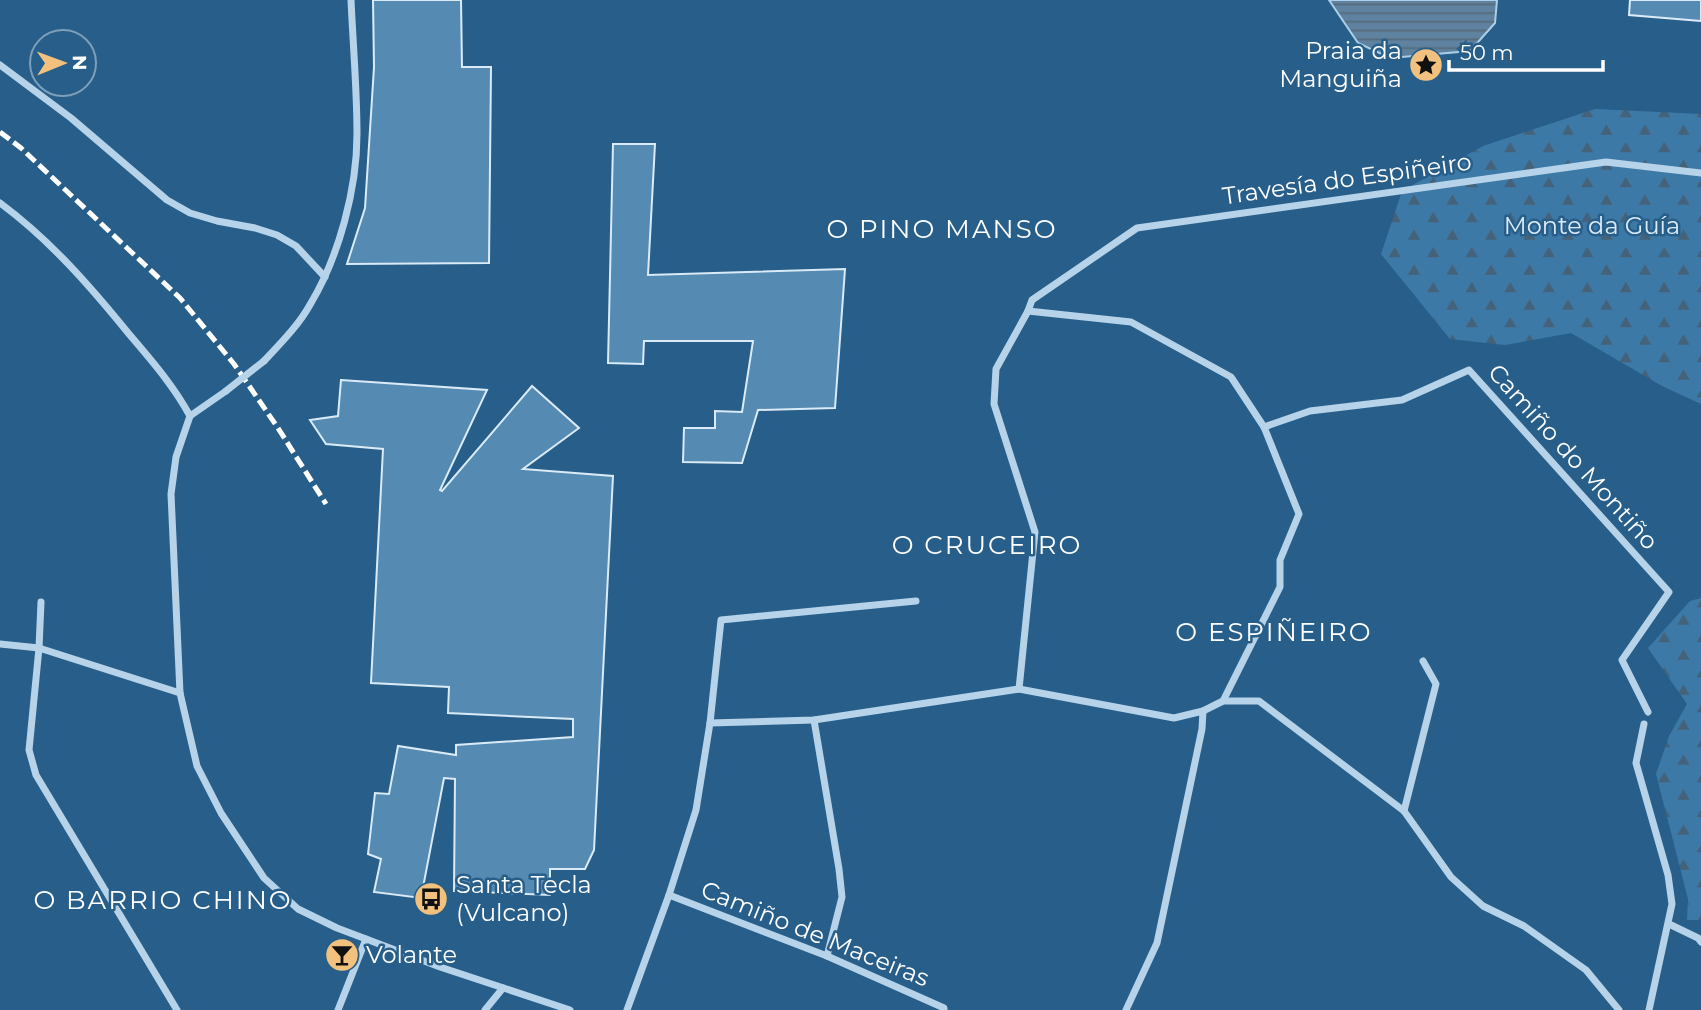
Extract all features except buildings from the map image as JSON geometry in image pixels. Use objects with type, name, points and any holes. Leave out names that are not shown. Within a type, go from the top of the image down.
[{"type":"street","points":[[351,0],[357,136],[352,187],[343,228],[325,277],[297,325],[264,361],[190,416],[176,457],[171,494],[180,693],[197,766],[221,813],[264,878],[298,909],[366,939],[569,1010]]},
{"type":"street","points":[[0,65],[71,118],[167,200],[190,213],[277,235],[296,246],[325,277]]},
{"type":"street","name":"Travesía do Espiñeiro","points":[[1019,690],[1035,532],[993,404],[996,369],[1032,300],[1137,228],[1606,162],[1701,173]]},
{"type":"street","points":[[0,203],[57,251],[96,293],[176,391],[190,416]]},
{"type":"street","points":[[1028,311],[1131,322],[1231,377],[1265,427],[1299,514],[1280,560],[1280,587],[1223,701]]},
{"type":"street","name":"Camiño do Montiño","points":[[1265,427],[1310,411],[1402,400],[1469,370],[1669,592],[1622,660],[1648,712]]},
{"type":"street","points":[[627,1010],[696,810],[710,723],[721,620],[916,601]]},
{"type":"street","points":[[41,602],[29,750],[36,775],[177,1010]]},
{"type":"street","points":[[0,644],[39,648],[180,693]]},
{"type":"street","points":[[1404,811],[1436,684],[1423,661]]},
{"type":"street","points":[[710,723],[814,720],[1019,690],[1174,718],[1203,711],[1223,701],[1259,701],[1404,811],[1451,877],[1483,906],[1524,926],[1586,970],[1619,1010]]},
{"type":"street","points":[[1126,1010],[1157,943],[1203,711]]},
{"type":"street","points":[[814,720],[842,897],[827,956]]},
{"type":"street","points":[[1644,724],[1636,763],[1668,875],[1672,904],[1649,1010]]},
{"type":"street","name":"Camiño de Maceiras","points":[[668,895],[827,956],[944,1010]]},
{"type":"street","points":[[1669,924],[1698,938],[1701,943]]},
{"type":"street","points":[[338,1010],[366,939]]},
{"type":"street","points":[[485,1010],[503,988]]},
{"type":"green space","name":"Monte da Guía","points":[[1595,109],[1701,114],[1701,404],[1662,386],[1571,333],[1505,345],[1450,339],[1381,254],[1402,191],[1483,146]]},
{"type":"green space","points":[[1701,598],[1701,920],[1687,920],[1688,899],[1656,774],[1669,736],[1687,704],[1648,648],[1690,601]]},
{"type":"shaded area","points":[[1329,0],[1497,0],[1495,23],[1470,51],[1390,58],[1358,43]]},
{"type":"railway","points":[[0,132],[21,148],[180,298],[234,364],[326,504]]},
{"type":"place","name":"Praia da Manguiña","points":[[1426,65]]},
{"type":"place","name":"Santa Tecla (Vulcano)","points":[[431,899]]},
{"type":"place","name":"Volante","points":[[342,955]]},
{"type":"district","name":"O PINO MANSO","points":[[942,229]]},
{"type":"district","name":"O CRUCEIRO","points":[[987,545]]},
{"type":"district","name":"O ESPIÑEIRO","points":[[1274,632]]},
{"type":"district","name":"O BARRIO CHINO","points":[[163,900]]}]
